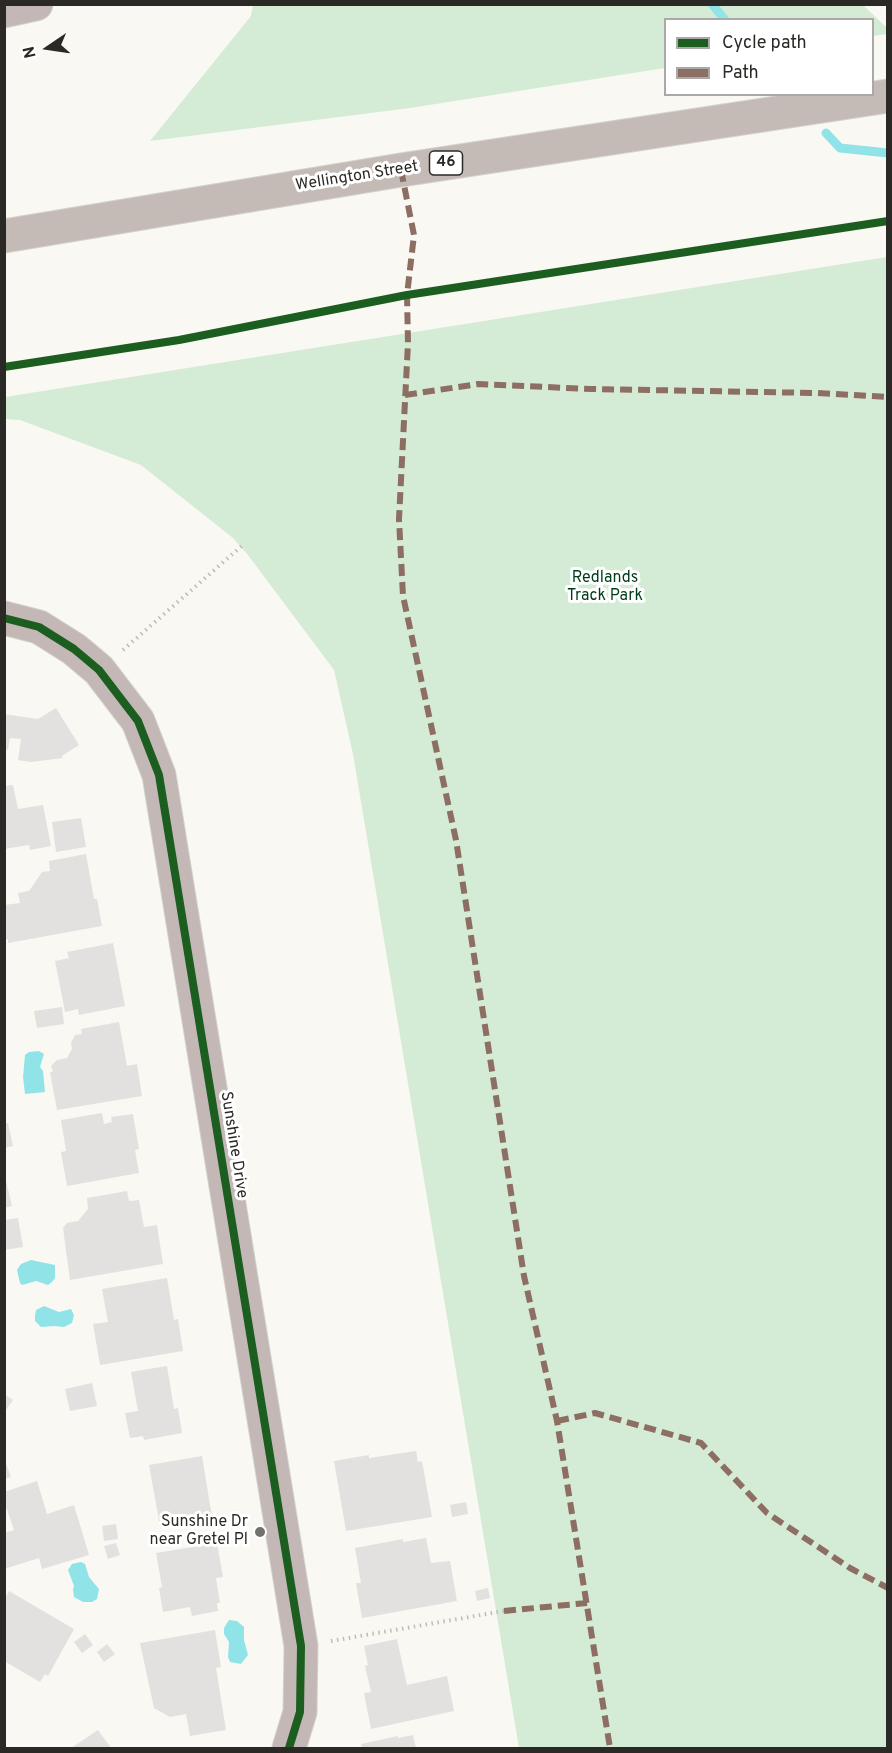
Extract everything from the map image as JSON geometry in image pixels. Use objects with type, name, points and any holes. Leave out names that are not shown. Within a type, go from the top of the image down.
[{"type":"main road","name":"Wellington Street","points":[[4,236],[401,170],[888,96]]},
{"type":"street","points":[[4,10],[36,4]]},
{"type":"street","name":"Sunshine Drive","points":[[4,618],[39,627],[75,650],[99,670],[138,721],[159,775],[301,1646],[300,1712],[289,1749]]},
{"type":"path","points":[[99,670],[244,544]]},
{"type":"path","points":[[301,1646],[504,1611]]},
{"type":"green space","points":[[862,4],[887,28],[887,34],[874,36],[874,18],[664,18],[664,68],[410,108],[150,141],[251,16],[253,5]]},
{"type":"green space","name":"Redlands Track Park","points":[[887,257],[887,1748],[519,1748],[353,754],[334,670],[233,538],[141,465],[20,420],[5,419],[5,397]]},
{"type":"water","points":[[39,1051],[44,1054],[40,1067],[43,1071],[45,1092],[25,1094],[23,1077],[25,1055]]},
{"type":"water","points":[[31,1260],[55,1265],[55,1278],[52,1282],[48,1285],[36,1281],[22,1285],[20,1283],[17,1270],[21,1264]]},
{"type":"water","points":[[44,1306],[59,1312],[71,1309],[74,1315],[72,1323],[64,1327],[41,1327],[35,1321],[35,1316],[36,1310]]},
{"type":"water","points":[[81,1562],[85,1564],[89,1577],[99,1589],[97,1599],[92,1602],[83,1602],[74,1597],[74,1586],[68,1570],[72,1564]]},
{"type":"water","points":[[229,1620],[237,1621],[244,1627],[244,1640],[248,1655],[241,1664],[230,1662],[228,1657],[229,1642],[224,1634],[224,1628]]},
{"type":"building","points":[[56,708],[79,745],[62,756],[63,758],[31,762],[18,760],[21,739],[10,738],[8,750],[4,749],[4,714],[38,719]]},
{"type":"building","points":[[13,785],[18,809],[43,805],[51,846],[30,850],[29,845],[4,849],[4,786]]},
{"type":"building","points":[[81,818],[86,847],[56,852],[52,822]]},
{"type":"building","points":[[86,854],[94,899],[97,899],[102,926],[8,943],[8,939],[4,940],[4,905],[20,903],[18,893],[29,891],[42,872],[50,871],[49,861]]},
{"type":"building","points":[[113,943],[125,1006],[79,1015],[78,1009],[65,1012],[55,961],[69,958],[67,952]]},
{"type":"building","points":[[62,1007],[64,1024],[37,1028],[34,1011]]},
{"type":"building","points":[[119,1022],[127,1066],[137,1064],[142,1096],[57,1110],[50,1072],[53,1072],[51,1066],[57,1060],[67,1058],[75,1035],[82,1034],[81,1029]]},
{"type":"building","points":[[102,1113],[104,1124],[112,1122],[111,1117],[133,1114],[139,1149],[135,1150],[139,1173],[67,1186],[61,1152],[66,1151],[61,1120]]},
{"type":"building","points":[[8,1123],[13,1146],[4,1148],[4,1124]]},
{"type":"building","points":[[4,1172],[12,1206],[4,1208]]},
{"type":"building","points":[[127,1191],[129,1201],[139,1200],[144,1227],[157,1225],[163,1264],[70,1280],[63,1228],[67,1223],[78,1221],[88,1209],[87,1198]]},
{"type":"building","points":[[18,1218],[23,1247],[4,1250],[4,1220]]},
{"type":"building","points":[[167,1278],[174,1320],[178,1319],[183,1351],[100,1365],[93,1324],[108,1322],[102,1289]]},
{"type":"building","points":[[167,1366],[174,1409],[178,1408],[182,1433],[144,1440],[143,1436],[130,1438],[125,1413],[138,1411],[131,1372]]},
{"type":"building","points":[[92,1383],[97,1406],[70,1411],[65,1389]]},
{"type":"building","points":[[4,1394],[13,1400],[4,1413]]},
{"type":"building","points":[[416,1451],[418,1462],[422,1461],[432,1517],[346,1531],[334,1461]]},
{"type":"building","points":[[202,1456],[212,1517],[160,1526],[149,1465]]},
{"type":"building","points":[[4,1458],[11,1477],[4,1479]]},
{"type":"building","points":[[37,1481],[47,1514],[74,1505],[89,1555],[42,1569],[39,1558],[4,1569],[4,1533],[14,1530],[4,1501],[4,1492]]},
{"type":"building","points":[[466,1502],[468,1514],[452,1517],[450,1505]]},
{"type":"building","points":[[116,1524],[118,1539],[104,1541],[102,1526]]},
{"type":"building","points":[[426,1538],[431,1563],[450,1561],[457,1601],[362,1618],[356,1583],[361,1583],[355,1548],[403,1539],[403,1542]]},
{"type":"building","points":[[116,1543],[120,1555],[108,1559],[104,1546]]},
{"type":"building","points":[[217,1543],[223,1577],[216,1578],[220,1603],[217,1603],[218,1611],[192,1616],[190,1607],[163,1612],[159,1588],[162,1587],[156,1553]]},
{"type":"building","points":[[488,1588],[490,1598],[477,1601],[475,1591]]},
{"type":"building","points":[[9,1591],[74,1629],[48,1676],[45,1674],[40,1682],[4,1661],[4,1600]]},
{"type":"building","points":[[215,1630],[221,1667],[216,1668],[226,1730],[190,1736],[186,1714],[170,1717],[154,1708],[140,1643]]},
{"type":"building","points":[[85,1634],[93,1645],[82,1653],[74,1642]]},
{"type":"building","points":[[397,1639],[407,1685],[447,1676],[454,1711],[371,1729],[364,1693],[371,1692],[365,1666],[368,1665],[364,1646]]},
{"type":"building","points":[[107,1644],[115,1654],[104,1662],[97,1652]]},
{"type":"building","points":[[98,1730],[111,1748],[71,1748]]},
{"type":"building","points":[[413,1735],[416,1748],[362,1748],[361,1744],[398,1736],[398,1738]]},
{"type":"waterway","points":[[712,4],[723,18]]},
{"type":"waterway","points":[[826,133],[840,148],[888,153]]},
{"type":"marked path","points":[[401,170],[414,235],[407,295],[408,343],[399,519],[403,596],[456,840],[524,1276],[557,1421],[610,1748]]},
{"type":"marked path","points":[[405,395],[478,384],[888,397]]},
{"type":"marked path","points":[[557,1421],[595,1413],[701,1443],[767,1513],[850,1568],[888,1588]]},
{"type":"marked path","points":[[504,1611],[587,1603]]},
{"type":"cycle path","points":[[4,367],[179,340],[407,295],[888,221]]},
{"type":"cycle path","points":[[4,618],[39,627],[74,649],[99,670],[138,721],[159,775],[301,1646],[300,1712],[289,1748]]},
{"type":"place","name":"Sunshine Dr near Gretel Pl","points":[[260,1532]]}]
